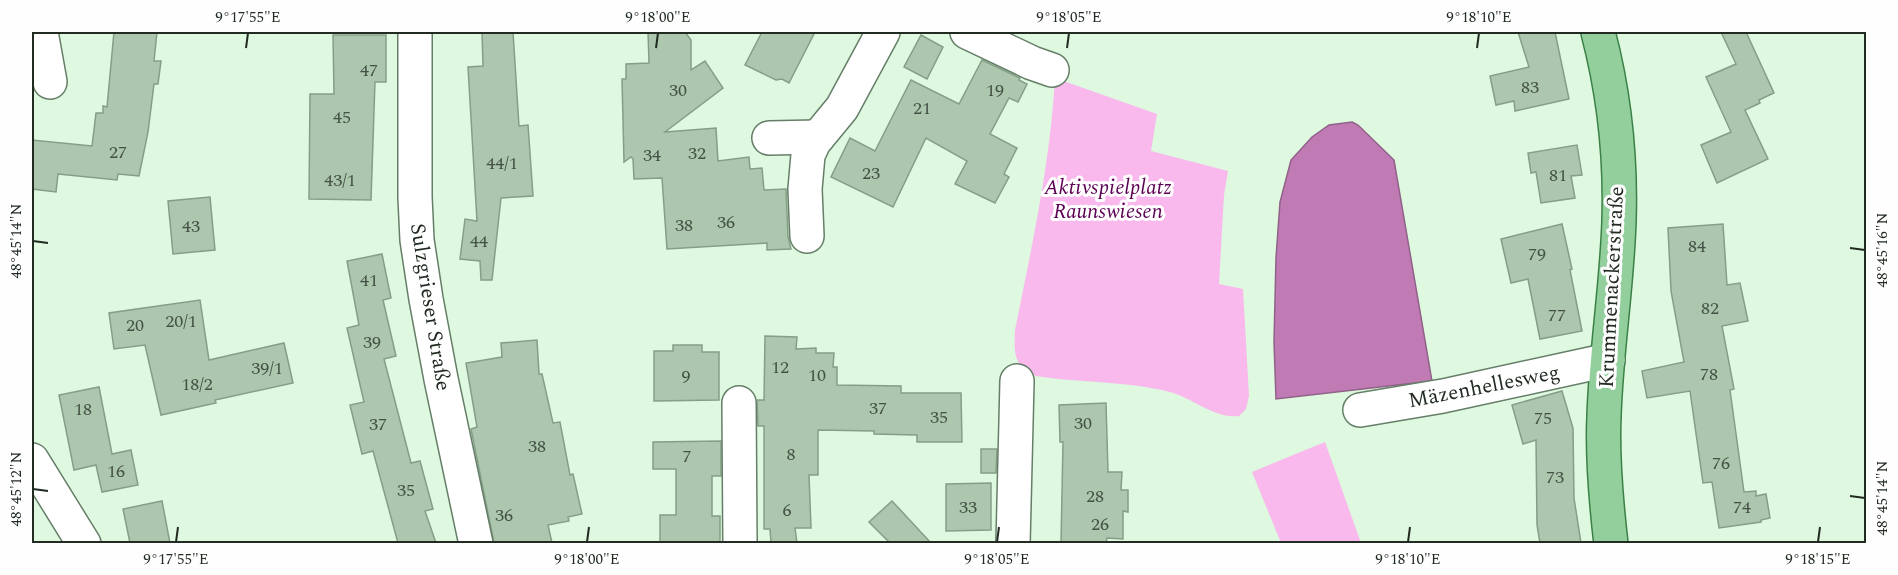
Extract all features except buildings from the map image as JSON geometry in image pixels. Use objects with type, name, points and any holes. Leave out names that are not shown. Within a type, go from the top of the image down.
[{"type":"main road","name":"Krummenackerstraße","points":[[1598,32],[1614,120],[1619,197],[1618,246],[1608,360],[1604,445],[1611,543]]},
{"type":"street","points":[[41,32],[50,82]]},
{"type":"street","name":"Sulzgrieser Straße","points":[[415,32],[417,240],[439,367],[476,543]]},
{"type":"street","points":[[807,236],[805,169],[811,148],[842,108],[883,32]]},
{"type":"street","points":[[967,32],[1052,70]]},
{"type":"street","points":[[769,138],[818,137]]},
{"type":"street","name":"Mäzenhellesweg","points":[[1360,410],[1452,394],[1608,360]]},
{"type":"street","points":[[1014,543],[1017,381]]},
{"type":"street","points":[[739,403],[740,543]]},
{"type":"street","points":[[32,460],[84,543]]},
{"type":"green space","name":"Aktivspielplatz Raunswiesen","points":[[1055,78],[1157,114],[1151,151],[1228,171],[1224,195],[1219,284],[1243,289],[1249,396],[1246,409],[1239,416],[1221,414],[1179,395],[1154,388],[1036,376],[1023,368],[1016,358],[1015,330],[1045,174]]},
{"type":"green space","points":[[1325,442],[1361,543],[1281,543],[1252,472]]},
{"type":"shaded area","points":[[1352,122],[1358,125],[1394,160],[1432,381],[1276,399],[1274,342],[1276,258],[1280,202],[1291,160],[1312,137],[1329,125]]}]
